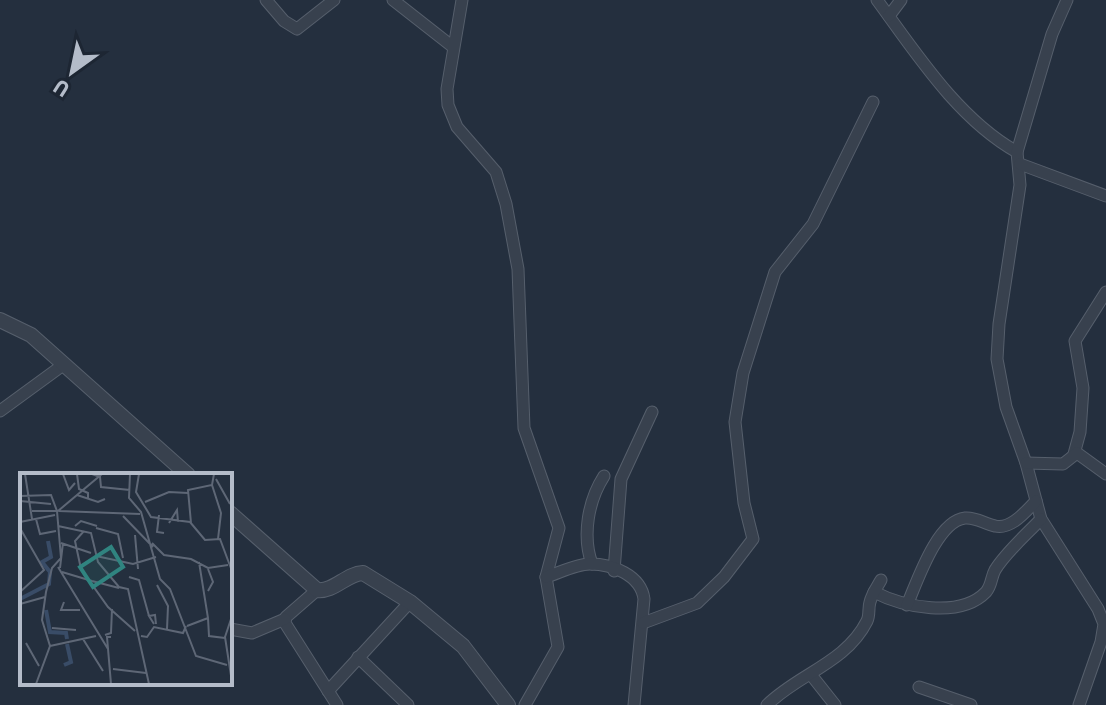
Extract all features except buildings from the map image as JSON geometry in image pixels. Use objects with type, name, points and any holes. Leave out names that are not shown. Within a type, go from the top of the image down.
[{"type":"street","points":[[266,0],[284,21],[297,29],[334,0]]},
{"type":"street","points":[[393,0],[453,47]]},
{"type":"street","points":[[462,0],[453,47],[448,105],[457,127],[496,172],[518,269],[527,445],[559,528],[546,577],[558,647],[525,705]]},
{"type":"street","points":[[877,0],[947,90],[987,131],[1019,158],[1106,196]]},
{"type":"street","points":[[889,16],[901,0]]},
{"type":"street","points":[[1067,0],[1052,34],[1019,158],[997,359],[1006,407],[1041,519],[1098,609],[1104,624],[1104,643],[1079,705]]},
{"type":"street","points":[[643,623],[697,603],[751,542],[735,422],[743,373],[775,272],[813,224],[873,102]]},
{"type":"street","points":[[1026,463],[1063,464],[1074,454],[1080,432],[1083,388],[1075,341],[1106,292]]},
{"type":"street","points":[[0,320],[27,332],[186,473]]},
{"type":"street","points":[[0,411],[63,365]]},
{"type":"street","points":[[614,571],[621,479],[652,412]]},
{"type":"street","points":[[1074,454],[1106,474]]},
{"type":"street","points":[[588,565],[589,515],[604,476]]},
{"type":"street","points":[[907,605],[937,541],[951,524],[962,518],[979,519],[998,527],[1010,524],[1036,501]]},
{"type":"street","points":[[232,515],[317,590],[327,591],[356,573],[363,573],[410,602],[478,661],[508,705]]},
{"type":"street","points":[[874,592],[907,605],[960,606],[979,598],[991,585],[996,569],[1041,519]]},
{"type":"street","points":[[546,577],[588,565],[626,573],[640,583],[644,599],[643,623],[634,705]]},
{"type":"street","points":[[767,705],[835,657],[864,624],[881,580]]},
{"type":"street","points":[[232,629],[252,633],[285,619],[317,590]]},
{"type":"street","points":[[328,691],[410,602]]},
{"type":"street","points":[[285,619],[337,705]]},
{"type":"street","points":[[358,657],[408,705]]},
{"type":"street","points":[[812,676],[835,705]]},
{"type":"street","points":[[919,687],[971,705]]}]
